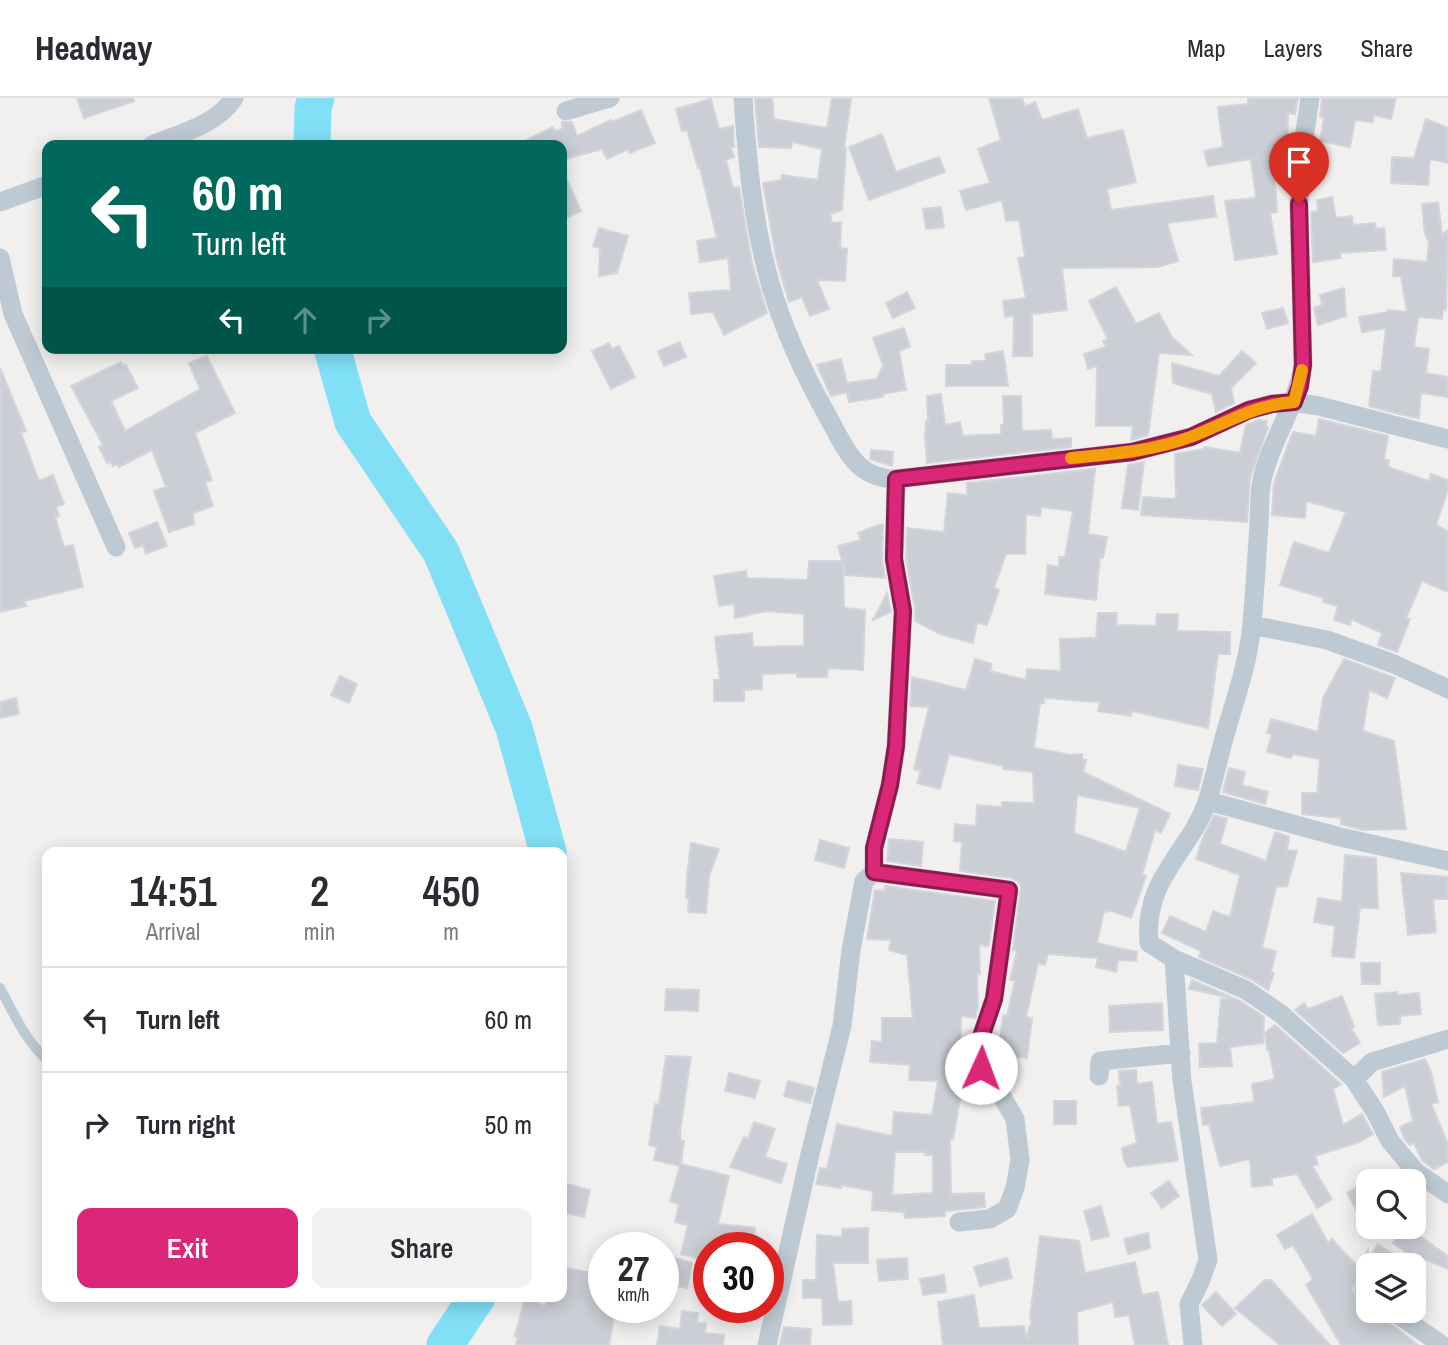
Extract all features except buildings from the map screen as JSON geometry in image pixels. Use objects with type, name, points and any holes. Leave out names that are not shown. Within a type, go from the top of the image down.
[{"type":"street","points":[[164,140],[202,125],[228,107],[234,98]]},
{"type":"street","points":[[566,111],[610,98]]},
{"type":"street","points":[[743,98],[750,188],[763,257],[774,296],[811,387],[850,455],[868,474],[880,479],[896,479],[1132,452],[1191,437],[1249,410],[1294,402],[1448,439]]},
{"type":"street","points":[[1310,98],[1302,152],[1299,204],[1303,365],[1300,386],[1270,452],[1262,482],[1247,665],[1223,740],[1208,801],[1167,869],[1150,907],[1147,925],[1149,943],[1174,959],[1247,990],[1281,1014],[1354,1079],[1376,1113],[1390,1142],[1416,1172],[1448,1194]]},
{"type":"street","points":[[0,202],[42,187]]},
{"type":"street","points":[[0,258],[6,317],[116,547]]},
{"type":"street","points":[[767,1345],[800,1194],[842,1026],[851,950],[864,881],[874,872],[874,848],[890,785],[896,746],[903,611],[894,559],[896,479]]},
{"type":"street","points":[[1252,625],[1327,640],[1394,664],[1448,689]]},
{"type":"street","points":[[1208,801],[1340,837],[1448,861]]},
{"type":"street","points":[[874,872],[1009,890],[994,999],[980,1040],[980,1054],[981,1068],[997,1088],[1015,1119],[1020,1160],[1015,1188],[1007,1209],[990,1219],[959,1222]]},
{"type":"street","points":[[1174,959],[1182,1081],[1208,1260],[1189,1304],[1193,1345]]},
{"type":"street","points":[[1354,1079],[1372,1062],[1448,1039]]},
{"type":"street","points":[[1099,1076],[1100,1062],[1181,1053]]},
{"type":"street","points":[[1410,1323],[1442,1345]]},
{"type":"lane","points":[[0,988],[23,1034],[42,1056]]},
{"type":"waterway","points":[[312,140],[316,98]]},
{"type":"waterway","points":[[334,354],[353,422],[441,552],[514,728],[547,847]]},
{"type":"waterway","points":[[445,1345],[474,1302]]},
{"type":"slow traffic","points":[[1071,458],[1132,452],[1191,437],[1249,410],[1294,402],[1302,370]]},
{"type":"route","points":[[981,1068],[980,1040],[994,999],[1009,890],[874,872],[874,848],[890,785],[896,746],[903,611],[894,559],[896,479],[1132,452],[1191,437],[1249,410],[1294,402],[1303,365],[1299,204]]}]
